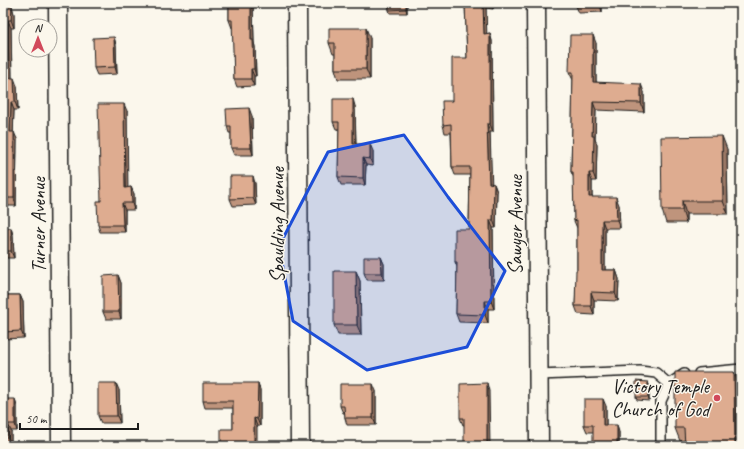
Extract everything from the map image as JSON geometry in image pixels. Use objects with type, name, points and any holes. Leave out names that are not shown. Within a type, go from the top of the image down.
[{"type":"street","name":"Turner Avenue","points":[[58,3],[61,446]]},
{"type":"street","name":"Spaulding Avenue","points":[[297,3],[300,446]]},
{"type":"street","name":"Sawyer Avenue","points":[[536,3],[539,446]]},
{"type":"lane","points":[[661,446],[661,401],[669,384],[685,374],[741,369]]},
{"type":"lane","points":[[539,375],[640,371],[656,373],[669,384]]},
{"type":"highlighted area","points":[[404,135],[448,197],[505,271],[467,347],[367,370],[293,321],[279,246],[328,152]]},
{"type":"building","points":[[3,3],[8,3],[8,6],[12,6],[11,20],[8,20],[9,78],[14,78],[15,102],[11,102],[10,132],[14,132],[14,198],[3,198]]},
{"type":"building","points":[[229,3],[251,3],[251,40],[253,40],[254,69],[251,69],[251,79],[234,79],[232,20],[229,20]]},
{"type":"building","points":[[389,3],[406,3],[406,9],[389,10]]},
{"type":"building","points":[[465,3],[483,3],[484,34],[490,33],[490,124],[487,124],[489,183],[494,184],[493,220],[490,220],[491,301],[485,301],[485,315],[456,314],[457,262],[455,262],[455,229],[469,229],[470,167],[452,167],[451,124],[443,125],[442,101],[452,101],[452,58],[467,58]]},
{"type":"building","points":[[576,3],[600,3],[600,5],[576,6]]},
{"type":"building","points":[[329,28],[366,28],[366,69],[335,69],[335,43],[329,43]]},
{"type":"building","points":[[570,35],[593,35],[593,82],[641,84],[641,103],[593,102],[593,173],[589,173],[589,197],[616,197],[617,220],[602,220],[602,270],[616,270],[615,293],[591,292],[591,306],[575,306],[577,220],[574,221],[573,172],[571,172],[573,72],[569,72]]},
{"type":"building","points":[[114,37],[115,67],[94,68],[93,38]]},
{"type":"building","points":[[333,99],[353,99],[353,144],[370,144],[370,159],[363,158],[363,178],[338,177],[339,122],[333,122]]},
{"type":"building","points":[[98,104],[124,104],[125,188],[131,187],[132,203],[122,203],[123,225],[98,225],[97,201],[101,201]]},
{"type":"building","points":[[249,108],[251,148],[231,148],[231,126],[227,126],[226,109]]},
{"type":"building","points":[[722,136],[723,201],[682,201],[682,210],[662,210],[661,137]]},
{"type":"building","points":[[230,176],[253,176],[253,198],[230,199]]},
{"type":"building","points":[[3,228],[11,228],[11,251],[3,251]]},
{"type":"building","points":[[364,257],[381,257],[382,273],[364,273]]},
{"type":"building","points":[[334,271],[356,271],[357,325],[334,325]]},
{"type":"building","points":[[118,275],[119,312],[103,312],[103,276]]},
{"type":"building","points":[[3,295],[20,295],[21,331],[3,332]]},
{"type":"building","points":[[675,372],[734,372],[735,446],[685,446],[684,428],[675,428]]},
{"type":"building","points":[[636,381],[648,382],[648,397],[636,397]]},
{"type":"building","points":[[98,383],[116,383],[117,416],[98,416]]},
{"type":"building","points":[[203,383],[258,383],[257,419],[254,418],[254,446],[221,446],[221,429],[233,429],[233,401],[203,401]]},
{"type":"building","points":[[487,383],[487,446],[464,446],[464,418],[460,418],[460,384]]},
{"type":"building","points":[[340,384],[373,384],[373,418],[345,418],[344,406],[340,406]]},
{"type":"building","points":[[3,399],[15,399],[15,424],[8,424],[8,437],[3,437]]},
{"type":"building","points":[[584,399],[603,399],[603,425],[617,425],[617,446],[593,446],[593,425],[584,425]]},
{"type":"place","name":"Victory Temple Church of God","points":[[717,398]]}]
